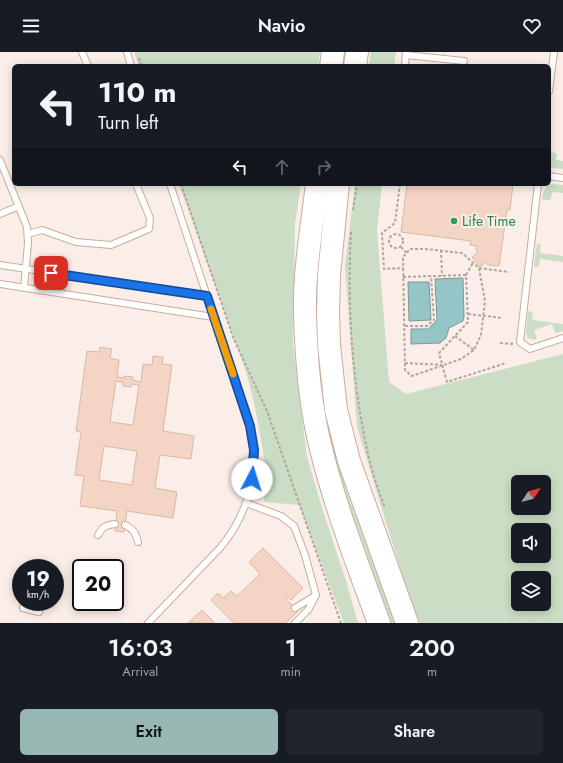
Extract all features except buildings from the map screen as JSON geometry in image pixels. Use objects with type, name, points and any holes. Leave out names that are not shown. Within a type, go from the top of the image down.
[{"type":"highway","points":[[331,64],[333,52]]},
{"type":"highway","points":[[346,64],[347,52]]},
{"type":"highway","points":[[355,64],[357,52]]},
{"type":"highway","points":[[317,186],[305,280],[306,332],[310,393],[317,435],[326,471],[379,623]]},
{"type":"highway","points":[[338,186],[329,276],[328,312],[329,345],[336,410],[349,461],[407,623]]},
{"type":"lane","points":[[82,52],[87,64]]},
{"type":"lane","points":[[127,52],[131,64]]},
{"type":"lane","points":[[551,75],[554,52]]},
{"type":"lane","points":[[405,64],[406,53],[464,61]]},
{"type":"lane","points":[[0,160],[27,227],[28,243],[24,288]]},
{"type":"lane","points":[[551,176],[563,178]]},
{"type":"lane","points":[[28,234],[42,230],[76,242],[111,245],[149,229],[150,218],[137,186]]},
{"type":"lane","points":[[148,623],[230,536],[241,516],[246,502],[254,465],[252,434],[171,186]]},
{"type":"lane","points":[[538,186],[520,342],[530,349],[563,338]]},
{"type":"lane","points":[[0,214],[19,206]]},
{"type":"lane","points":[[0,265],[207,296]]},
{"type":"lane","points":[[0,284],[213,317]]},
{"type":"lane","points":[[246,502],[281,516],[294,526],[305,555],[316,595],[308,610],[295,623]]},
{"type":"lane","points":[[98,535],[101,529],[107,525],[115,524]]},
{"type":"lane","points":[[125,525],[131,528],[136,534],[138,542]]},
{"type":"lane","points":[[295,608],[316,595]]},
{"type":"lane","points":[[35,611],[39,612]]},
{"type":"path","points":[[182,186],[233,337],[267,411],[341,623]]},
{"type":"path","points":[[353,213],[357,186]]},
{"type":"path","points":[[400,186],[395,223],[382,233],[383,262],[384,269],[403,268]]},
{"type":"path","points":[[351,227],[349,279],[354,364],[369,459],[386,512]]},
{"type":"path","points":[[397,234],[400,236],[403,241],[401,247],[395,248],[390,245],[390,239],[392,236],[397,234]]},
{"type":"path","points":[[401,247],[407,253]]},
{"type":"path","points":[[479,268],[485,301],[481,335],[474,350],[461,359],[412,376],[405,370],[403,256],[410,249],[462,252],[479,268],[509,272]]},
{"type":"path","points":[[441,250],[442,276]]},
{"type":"path","points":[[473,263],[466,275],[468,322],[439,353],[447,382],[506,362]]},
{"type":"path","points":[[404,277],[466,275]]},
{"type":"path","points":[[404,326],[427,326],[434,320],[431,276]]},
{"type":"path","points":[[468,314],[503,318]]},
{"type":"path","points":[[455,336],[474,350]]},
{"type":"path","points":[[500,343],[511,344],[520,342]]},
{"type":"path","points":[[405,362],[443,365]]},
{"type":"green space","points":[[134,52],[320,52],[318,64],[138,64]]},
{"type":"green space","points":[[371,52],[396,52],[394,64],[369,64]]},
{"type":"green space","points":[[551,152],[557,154],[556,160],[563,161],[563,169],[551,166]]},
{"type":"green space","points":[[551,184],[563,185],[563,193],[552,192],[550,200],[543,200],[542,198],[547,186],[551,186]]},
{"type":"green space","points":[[180,186],[301,186],[295,224],[293,345],[307,457],[358,623],[344,623],[299,505],[264,502],[265,462],[255,407],[247,375]]},
{"type":"green space","points":[[355,186],[382,186],[377,230],[389,382],[406,394],[563,354],[563,623],[420,623],[413,611],[357,427],[345,266]]},
{"type":"green space","points":[[538,243],[541,245],[540,253],[563,256],[563,262],[540,259],[539,266],[535,267],[534,265]]},
{"type":"green space","points":[[530,311],[533,313],[532,320],[563,324],[563,331],[556,333],[552,324],[534,330],[537,337],[535,340],[528,338],[526,333],[528,312]]},
{"type":"green space","points":[[319,378],[336,453],[347,492],[395,623],[391,623],[327,443]]},
{"type":"water","points":[[463,278],[463,321],[449,328],[446,338],[440,343],[411,344],[411,329],[428,329],[437,320],[435,279]]},
{"type":"water","points":[[408,282],[429,282],[431,320],[409,321]]},
{"type":"slow traffic","points":[[211,309],[233,374]]},
{"type":"place","name":"Life Time","points":[[454,221]]},
{"type":"route","points":[[51,273],[207,296],[252,434],[254,465],[252,479]]}]
